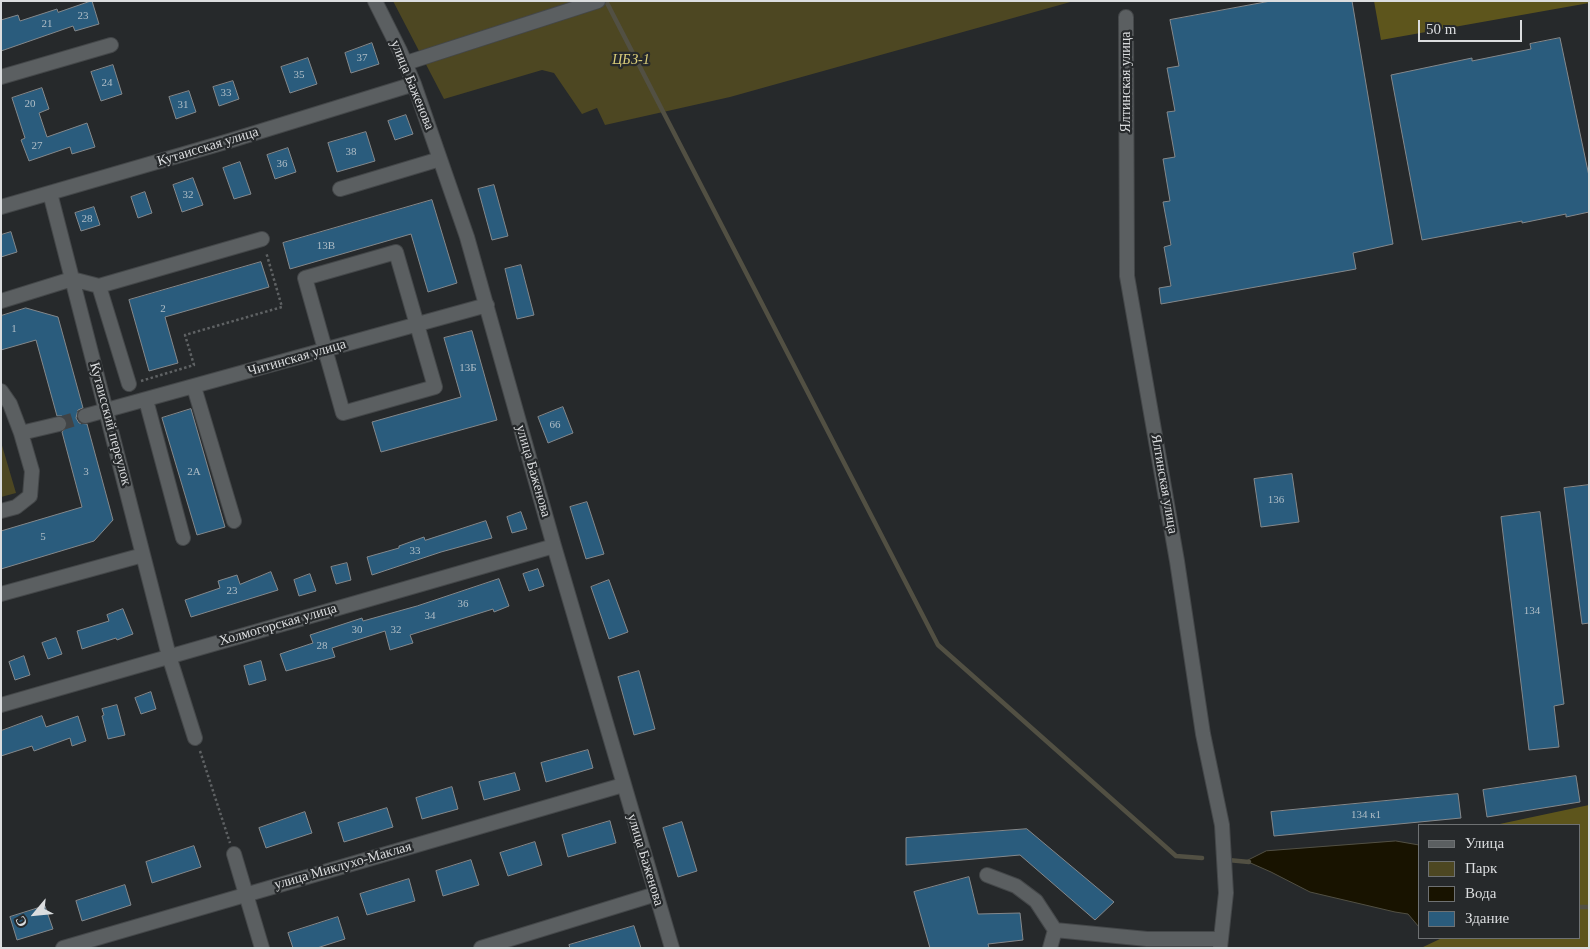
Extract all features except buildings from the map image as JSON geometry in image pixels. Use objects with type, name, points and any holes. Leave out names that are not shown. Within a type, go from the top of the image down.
[{"type":"street","name":"улица Баженова","points":[[375,1],[406,63],[467,237],[554,546],[672,948]]},
{"type":"street","points":[[406,63],[597,1]]},
{"type":"street","name":"Ялтинская улица","points":[[1126,17],[1127,276],[1177,561],[1203,734],[1222,825],[1226,893],[1220,943]]},
{"type":"street","points":[[1,77],[111,45]]},
{"type":"street","name":"Кутаисская улица","points":[[1,207],[414,84]]},
{"type":"street","points":[[340,189],[440,159]]},
{"type":"street","name":"Кутаисский переулок","points":[[50,193],[169,656],[195,738]]},
{"type":"street","points":[[1,301],[72,279],[99,286],[262,239]]},
{"type":"street","points":[[396,252],[417,324],[435,388],[343,413],[306,278],[396,252]]},
{"type":"street","points":[[99,286],[129,384]]},
{"type":"street","name":"Читинская улица","points":[[85,416],[487,305]]},
{"type":"street","points":[[194,386],[234,521]]},
{"type":"street","points":[[1,391],[10,404],[21,433],[32,472],[30,496],[16,507],[1,511]]},
{"type":"street","points":[[146,400],[183,538]]},
{"type":"street","points":[[21,433],[59,424]]},
{"type":"street","name":"Холмогорская улица","points":[[1,705],[554,546]]},
{"type":"street","points":[[1,594],[143,555]]},
{"type":"street","name":"улица Миклухо-Маклая","points":[[63,948],[623,785]]},
{"type":"street","points":[[234,854],[262,948]]},
{"type":"street","points":[[987,875],[1016,886],[1036,901],[1055,930],[1050,948]]},
{"type":"street","points":[[481,948],[656,894]]},
{"type":"street","points":[[1055,930],[1147,939],[1220,943]]},
{"type":"path","points":[[129,384],[194,365],[185,335],[282,308],[262,239]]},
{"type":"path","points":[[195,738],[234,854]]},
{"type":"green space","name":"ЦБЗ-1","points":[[393,1],[1074,1],[730,97],[605,125],[597,108],[582,114],[554,73],[542,70],[444,99]]},
{"type":"green space","points":[[1,442],[16,493],[1,497]]},
{"type":"shaded area","points":[[1374,1],[1589,1],[1589,3],[1381,40]]},
{"type":"shaded area","points":[[1589,805],[1589,948],[1421,948],[1440,939],[1580,939],[1580,824],[1500,824]]},
{"type":"water","points":[[1396,841],[1418,845],[1418,926],[1408,914],[1310,892],[1246,861],[1266,851]]},
{"type":"waterway","points":[[606,1],[938,645],[1176,856],[1202,858]]},
{"type":"waterway","points":[[1228,860],[1249,862]]},
{"type":"waterway","points":[[1580,907],[1589,907]]},
{"type":"tunnel","points":[[59,424],[85,416]]}]
